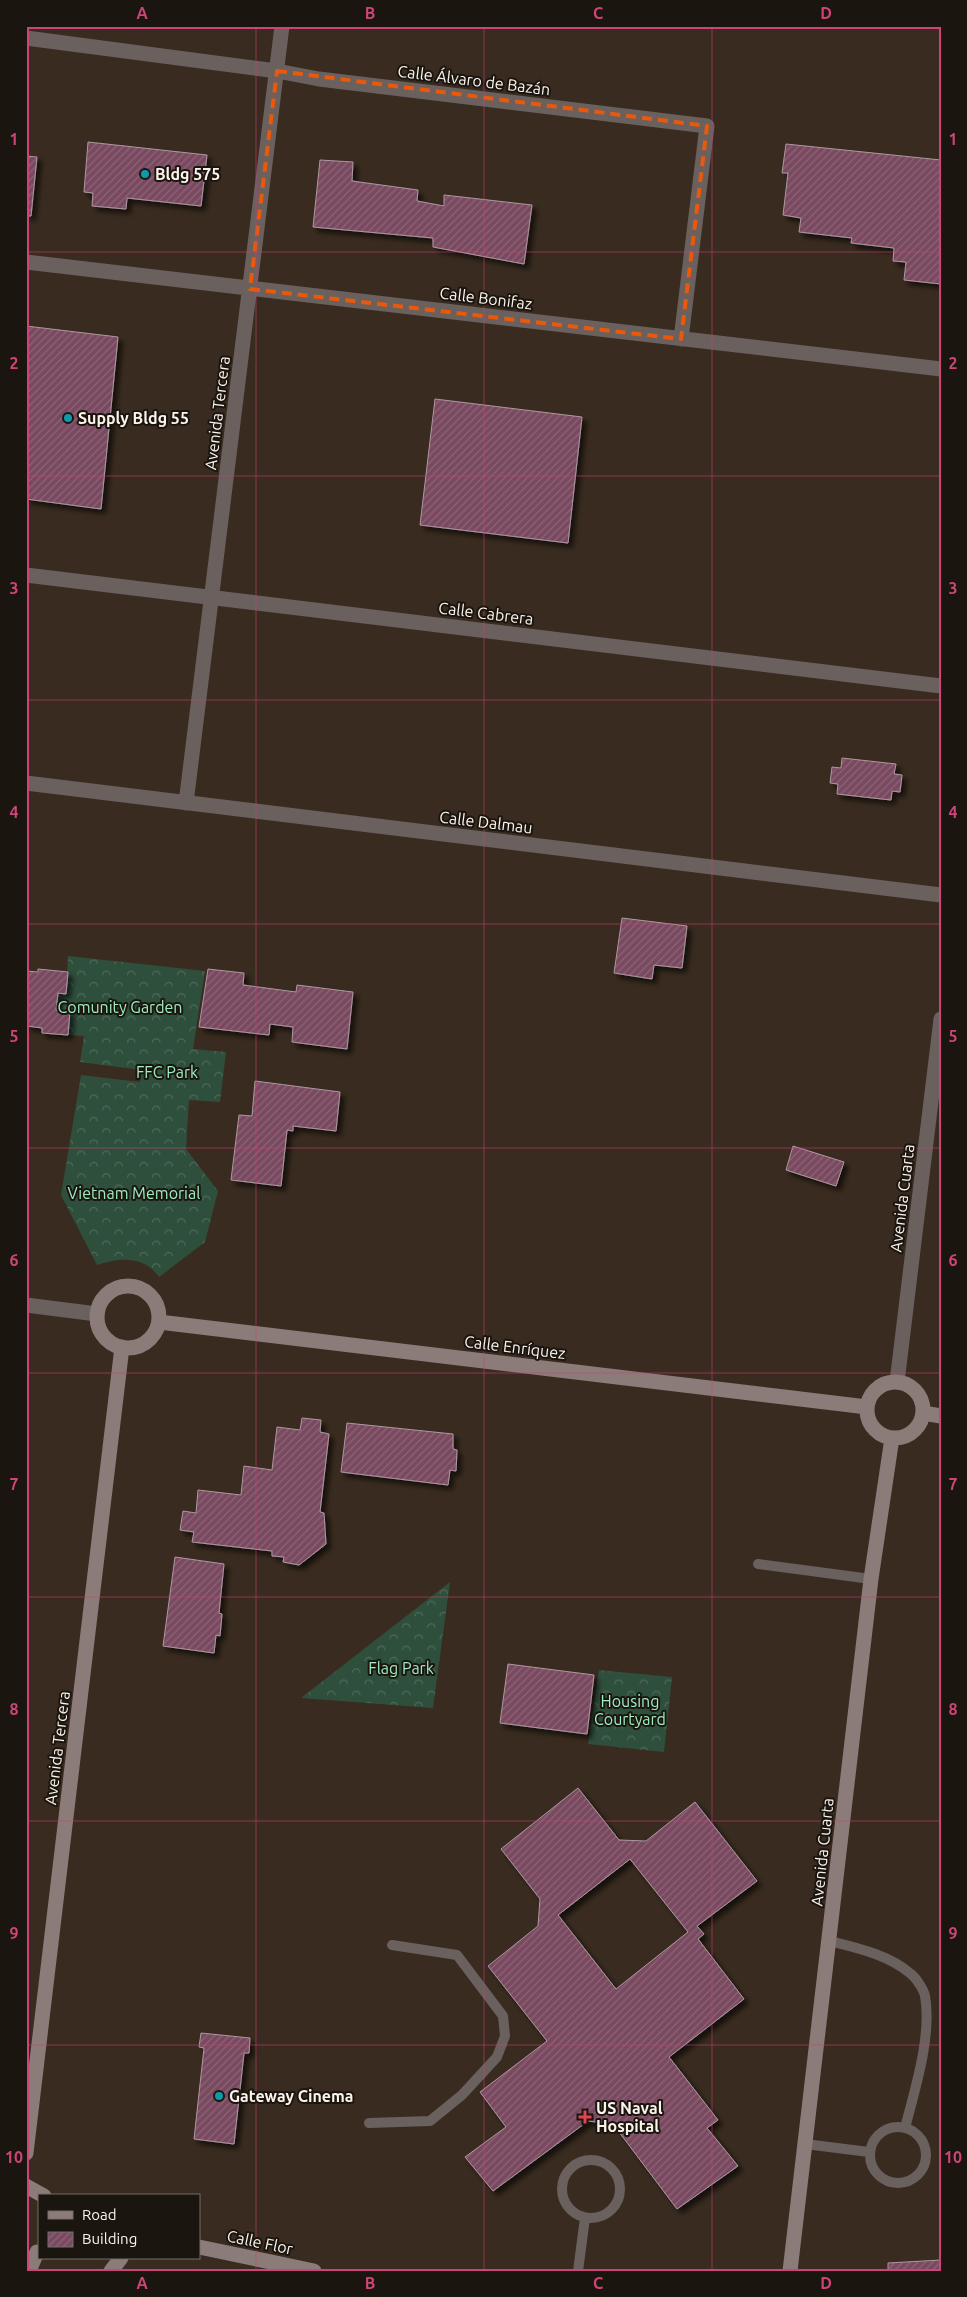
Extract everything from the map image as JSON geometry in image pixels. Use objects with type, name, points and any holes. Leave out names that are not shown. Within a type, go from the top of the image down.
[{"type":"street","name":"Avenida Tercera","points":[[186,803],[282,26]]},
{"type":"street","name":"Calle Álvaro de Bazán","points":[[26,38],[277,71],[320,79],[707,126],[681,339]]},
{"type":"street","name":"Calle Bonifaz","points":[[26,262],[941,369]]},
{"type":"street","name":"Calle Cabrera","points":[[26,575],[941,686]]},
{"type":"street","name":"Calle Dalmau","points":[[26,783],[941,895]]},
{"type":"street","name":"Avenida Cuarta","points":[[897,1382],[941,1019]]},
{"type":"street","points":[[132,1287],[142,1290],[156,1303],[158,1322],[150,1339],[132,1348],[122,1348],[106,1339],[98,1323],[100,1304],[113,1290],[132,1287]]},
{"type":"street","points":[[26,1305],[98,1314]]},
{"type":"street","name":"Calle Enríquez","points":[[158,1322],[867,1406]]},
{"type":"street","name":"Avenida Tercera","points":[[26,2153],[122,1348]]},
{"type":"street","points":[[897,1382],[906,1384],[920,1396],[923,1414],[921,1422],[909,1435],[892,1438],[876,1431],[868,1416],[867,1406],[874,1392],[881,1386],[897,1382]]},
{"type":"street","points":[[923,1414],[941,1416]]},
{"type":"street","name":"Avenida Cuarta","points":[[790,2271],[871,1579],[892,1438]]},
{"type":"street","points":[[26,2186],[40,2194]]},
{"type":"street","name":"Calle Flor","points":[[200,2247],[314,2271]]},
{"type":"street","points":[[29,2271],[34,2253]]},
{"type":"street","points":[[112,2271],[120,2260]]},
{"type":"lane","points":[[758,1564],[871,1579]]},
{"type":"lane","points":[[830,1941],[887,1959],[912,1974],[925,1994],[926,2025],[917,2082],[905,2128]]},
{"type":"lane","points":[[369,2123],[430,2122],[462,2095],[497,2058],[505,2036],[503,2016],[457,1955],[392,1944]]},
{"type":"lane","points":[[905,2128],[920,2138],[926,2154],[921,2171],[915,2178],[898,2184],[882,2179],[872,2168],[869,2152],[872,2142],[886,2130],[905,2128]]},
{"type":"lane","points":[[805,2144],[869,2152]]},
{"type":"lane","points":[[582,2161],[601,2162],[616,2174],[620,2193],[617,2202],[604,2216],[585,2218],[576,2214],[563,2200],[562,2181],[573,2166],[582,2161]]},
{"type":"lane","points":[[578,2271],[585,2218]]},
{"type":"highlighted area","points":[[277,71],[707,126],[681,339],[250,289]]},
{"type":"green space","points":[[68,956],[205,971],[193,1049],[226,1052],[220,1102],[189,1100],[186,1149],[218,1191],[205,1242],[159,1277],[146,1265],[131,1260],[106,1262],[97,1265],[61,1195],[81,1075],[140,1082],[142,1070],[80,1062],[84,1036],[68,1035],[70,1011],[56,1010],[58,993],[66,994]]},
{"type":"green space","name":"Flag Park","points":[[450,1582],[433,1708],[301,1698]]},
{"type":"green space","name":"Housing Courtyard","points":[[599,1670],[672,1677],[664,1752],[588,1744]]},
{"type":"building","name":"Bldg 575","points":[[88,142],[207,155],[201,206],[127,198],[126,209],[92,206],[93,193],[84,192]]},
{"type":"building","points":[[786,144],[941,160],[941,284],[904,280],[906,262],[893,261],[894,248],[851,243],[852,238],[799,232],[801,218],[783,215],[788,173],[782,173]]},
{"type":"building","points":[[26,156],[37,157],[31,216],[26,216]]},
{"type":"building","points":[[320,160],[353,162],[352,181],[418,190],[417,201],[444,206],[444,195],[532,205],[524,264],[433,247],[433,238],[313,227]]},
{"type":"building","name":"Supply Bldg 55","points":[[26,326],[118,337],[101,509],[26,499]]},
{"type":"building","points":[[435,399],[582,417],[568,543],[420,525]]},
{"type":"building","points":[[842,758],[896,764],[894,774],[902,775],[900,792],[892,791],[891,800],[837,794],[838,784],[830,783],[832,767],[841,768]]},
{"type":"building","points":[[622,918],[687,926],[682,968],[654,965],[652,979],[614,973]]},
{"type":"building","points":[[38,969],[68,972],[66,994],[58,993],[56,1010],[70,1011],[68,1035],[42,1033],[42,1028],[27,1026],[26,971],[38,972]]},
{"type":"building","points":[[208,969],[244,973],[243,985],[296,992],[297,985],[353,992],[347,1049],[292,1042],[293,1027],[270,1024],[269,1035],[199,1027]]},
{"type":"building","points":[[255,1081],[340,1092],[336,1131],[293,1126],[293,1131],[287,1130],[281,1186],[231,1180],[239,1115],[252,1116]]},
{"type":"building","points":[[793,1146],[844,1162],[836,1186],[786,1170]]},
{"type":"building","points":[[302,1418],[321,1420],[320,1432],[329,1434],[320,1512],[324,1513],[326,1544],[299,1565],[283,1562],[284,1557],[272,1556],[272,1551],[192,1542],[194,1532],[180,1530],[183,1511],[196,1513],[198,1490],[241,1495],[244,1466],[272,1470],[277,1427],[300,1430]]},
{"type":"building","points":[[347,1423],[453,1434],[453,1449],[457,1450],[456,1471],[450,1470],[448,1485],[341,1472]]},
{"type":"building","points":[[175,1557],[224,1564],[219,1613],[222,1614],[220,1636],[216,1635],[214,1653],[163,1646]]},
{"type":"building","points":[[508,1664],[594,1675],[587,1734],[500,1723]]},
{"type":"building","points":[[578,1788],[619,1840],[646,1841],[695,1802],[757,1881],[697,1926],[704,1934],[698,1939],[744,1999],[669,2057],[718,2120],[707,2128],[738,2166],[677,2209],[613,2124],[588,2121],[493,2191],[465,2157],[506,2127],[480,2092],[547,2041],[488,1966],[538,1926],[540,1899],[501,1849]],"holes":[[[630,1859],[688,1932],[616,1989],[558,1915]]]},
{"type":"building","name":"Gateway Cinema","points":[[201,2033],[250,2038],[249,2053],[244,2053],[234,2144],[194,2139],[204,2048],[199,2047]]},
{"type":"building","points":[[941,2260],[941,2271],[888,2271],[888,2263]]},
{"type":"place","name":"Bldg 575","points":[[145,174]]},
{"type":"place","name":"Supply Bldg 55","points":[[68,418]]},
{"type":"place","name":"Gateway Cinema","points":[[219,2096]]},
{"type":"place","name":"US Naval Hospital","points":[[585,2117]]},
{"type":"park label","name":"Comunity Garden","points":[[120,1007]]},
{"type":"park label","name":"FFC Park","points":[[167,1072]]},
{"type":"park label","name":"Vietnam Memorial","points":[[134,1193]]}]
